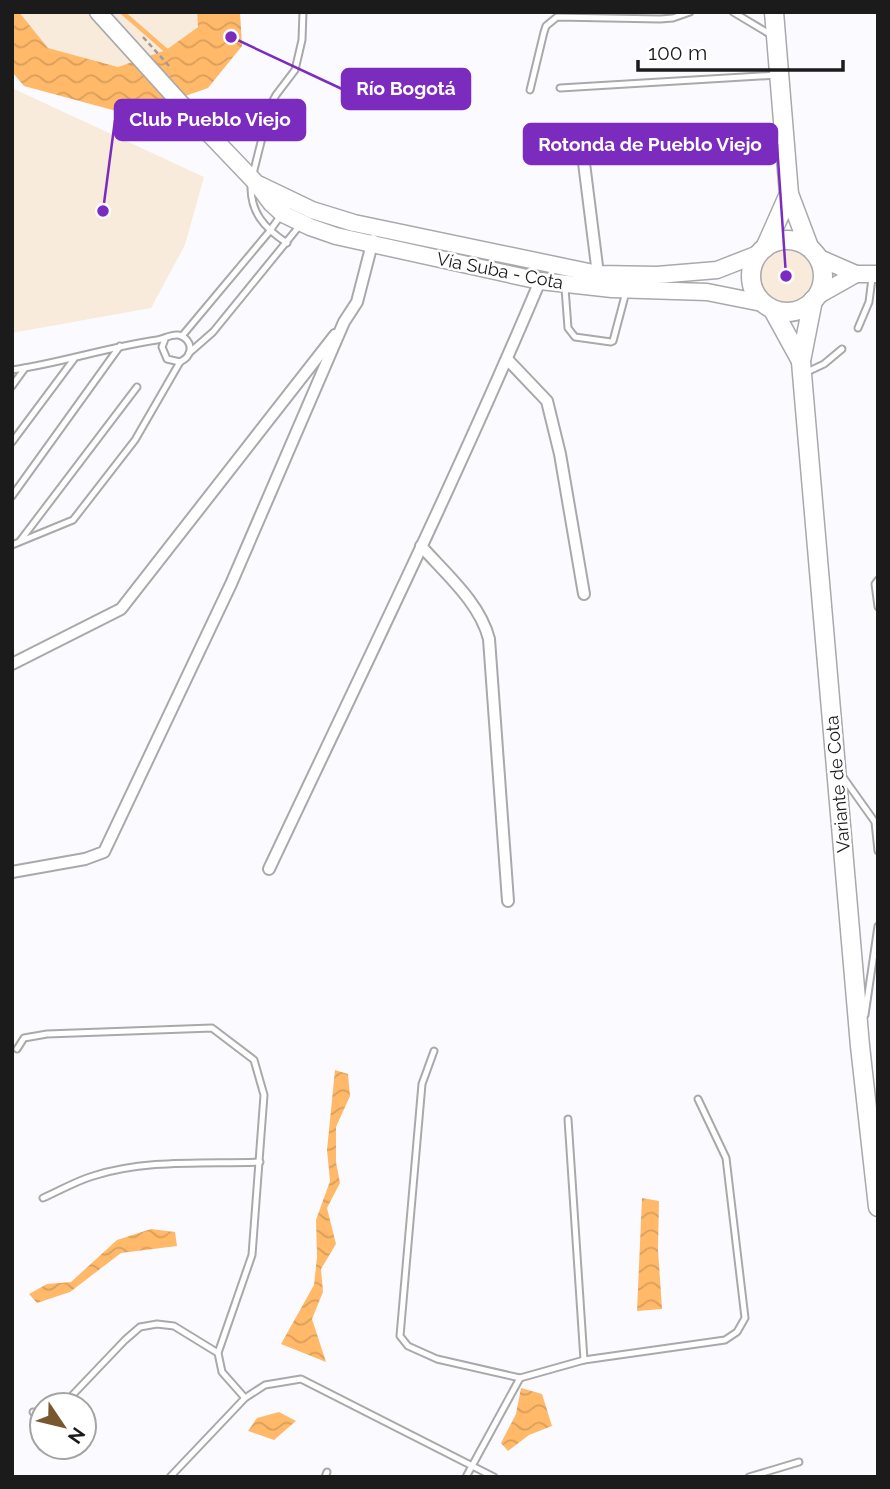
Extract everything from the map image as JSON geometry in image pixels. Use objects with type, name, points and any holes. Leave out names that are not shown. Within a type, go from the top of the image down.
[{"type":"main road","name":"Vía Suba - Cota","points":[[98,12],[255,182],[287,208],[301,224],[336,236],[374,236],[598,274],[657,275],[717,270],[761,251]]},
{"type":"main road","points":[[774,12],[789,194],[822,276],[815,298]]},
{"type":"main road","points":[[789,194],[751,274],[755,295],[767,306],[784,313],[794,312],[815,298],[869,274]]},
{"type":"main road","name":"Vía Suba - Cota","points":[[287,208],[312,210],[374,236],[540,281],[626,290],[706,292],[767,306]]},
{"type":"main road","points":[[761,251],[775,243],[786,241],[869,274]]},
{"type":"main road","name":"Variante de Cota","points":[[815,298],[802,368],[860,1045],[878,1207]]},
{"type":"main road","name":"Variante de Cota","points":[[767,306],[802,368]]},
{"type":"street","points":[[598,274],[583,147],[586,141],[626,136]]},
{"type":"street","points":[[12,664],[121,609],[344,323],[357,302],[374,236]]},
{"type":"street","points":[[269,869],[421,546],[540,281]]},
{"type":"street","points":[[12,872],[85,859],[104,852],[231,584],[344,323]]},
{"type":"street","points":[[507,359],[547,401],[584,594]]},
{"type":"street","points":[[421,546],[477,610],[489,639],[508,901]]},
{"type":"lane","points":[[287,243],[270,232],[260,220],[251,194],[270,106],[295,70],[302,40],[303,12]]},
{"type":"lane","points":[[530,90],[546,26],[557,17],[660,19],[690,12]]},
{"type":"lane","points":[[735,13],[776,37]]},
{"type":"lane","points":[[560,88],[778,75]]},
{"type":"lane","points":[[182,336],[287,208]]},
{"type":"lane","points":[[12,545],[72,520],[135,440],[180,362],[213,332],[312,210]]},
{"type":"lane","points":[[858,328],[869,302],[869,274]]},
{"type":"lane","points":[[565,285],[568,328],[571,333],[575,337],[611,341],[626,290]]},
{"type":"lane","points":[[12,370],[165,339],[173,334],[188,341],[189,353]]},
{"type":"lane","points":[[165,339],[162,347],[164,356],[170,362],[180,362]]},
{"type":"lane","points":[[12,496],[120,346]]},
{"type":"lane","points":[[802,368],[824,364],[842,349]]},
{"type":"lane","points":[[12,442],[74,359]]},
{"type":"lane","points":[[12,386],[25,368]]},
{"type":"lane","points":[[20,542],[137,387]]},
{"type":"lane","points":[[878,580],[875,583],[878,607]]},
{"type":"lane","points":[[836,766],[876,822],[878,851]]},
{"type":"lane","points":[[860,1045],[878,926]]},
{"type":"lane","points":[[17,1049],[24,1038],[47,1034],[212,1028],[254,1060],[264,1095],[252,1255],[218,1353],[222,1372],[245,1398]]},
{"type":"lane","points":[[434,1051],[422,1084],[400,1336],[408,1346],[437,1359],[520,1378],[584,1360],[725,1340],[737,1332],[745,1318],[726,1158],[698,1099]]},
{"type":"lane","points":[[568,1119],[584,1360]]},
{"type":"lane","points":[[43,1198],[91,1176],[125,1168],[260,1162]]},
{"type":"lane","points":[[76,1391],[125,1339],[140,1327],[157,1324],[174,1326],[218,1353]]},
{"type":"lane","points":[[466,1477],[520,1378]]},
{"type":"lane","points":[[170,1477],[245,1398],[265,1385],[302,1379],[494,1477]]},
{"type":"lane","points":[[749,1477],[799,1462]]},
{"type":"shaded area","points":[[19,12],[197,12],[198,27],[166,50],[118,67],[48,48]]},
{"type":"shaded area","points":[[12,88],[204,177],[185,245],[151,308],[12,333]]},
{"type":"shaded area","points":[[786,245],[808,254],[817,276],[808,298],[786,307],[764,298],[755,276],[764,254]]},
{"type":"water","points":[[12,12],[19,12],[48,48],[118,67],[166,50],[198,27],[197,12],[240,12],[242,46],[208,88],[131,115],[24,86],[12,72]]},
{"type":"water","points":[[335,1070],[348,1074],[350,1096],[336,1127],[336,1162],[340,1183],[327,1208],[336,1244],[321,1269],[323,1292],[312,1319],[326,1362],[281,1344],[314,1285],[317,1257],[316,1220],[330,1181],[327,1150]]},
{"type":"water","points":[[642,1198],[659,1201],[658,1250],[662,1309],[637,1311]]},
{"type":"water","points":[[151,1229],[175,1232],[177,1246],[121,1253],[70,1292],[37,1303],[29,1294],[47,1284],[71,1282],[117,1240]]},
{"type":"water","points":[[521,1388],[542,1394],[552,1426],[529,1435],[508,1451],[501,1443],[516,1414]]},
{"type":"water","points":[[279,1412],[296,1421],[274,1440],[248,1431],[257,1418]]},
{"type":"waterway","points":[[122,12],[169,53]]},
{"type":"place","name":"Río Bogotá","points":[[231,37]]},
{"type":"place","name":"Club Pueblo Viejo","points":[[103,211]]},
{"type":"place","name":"Rotonda de Pueblo Viejo","points":[[786,276]]}]
